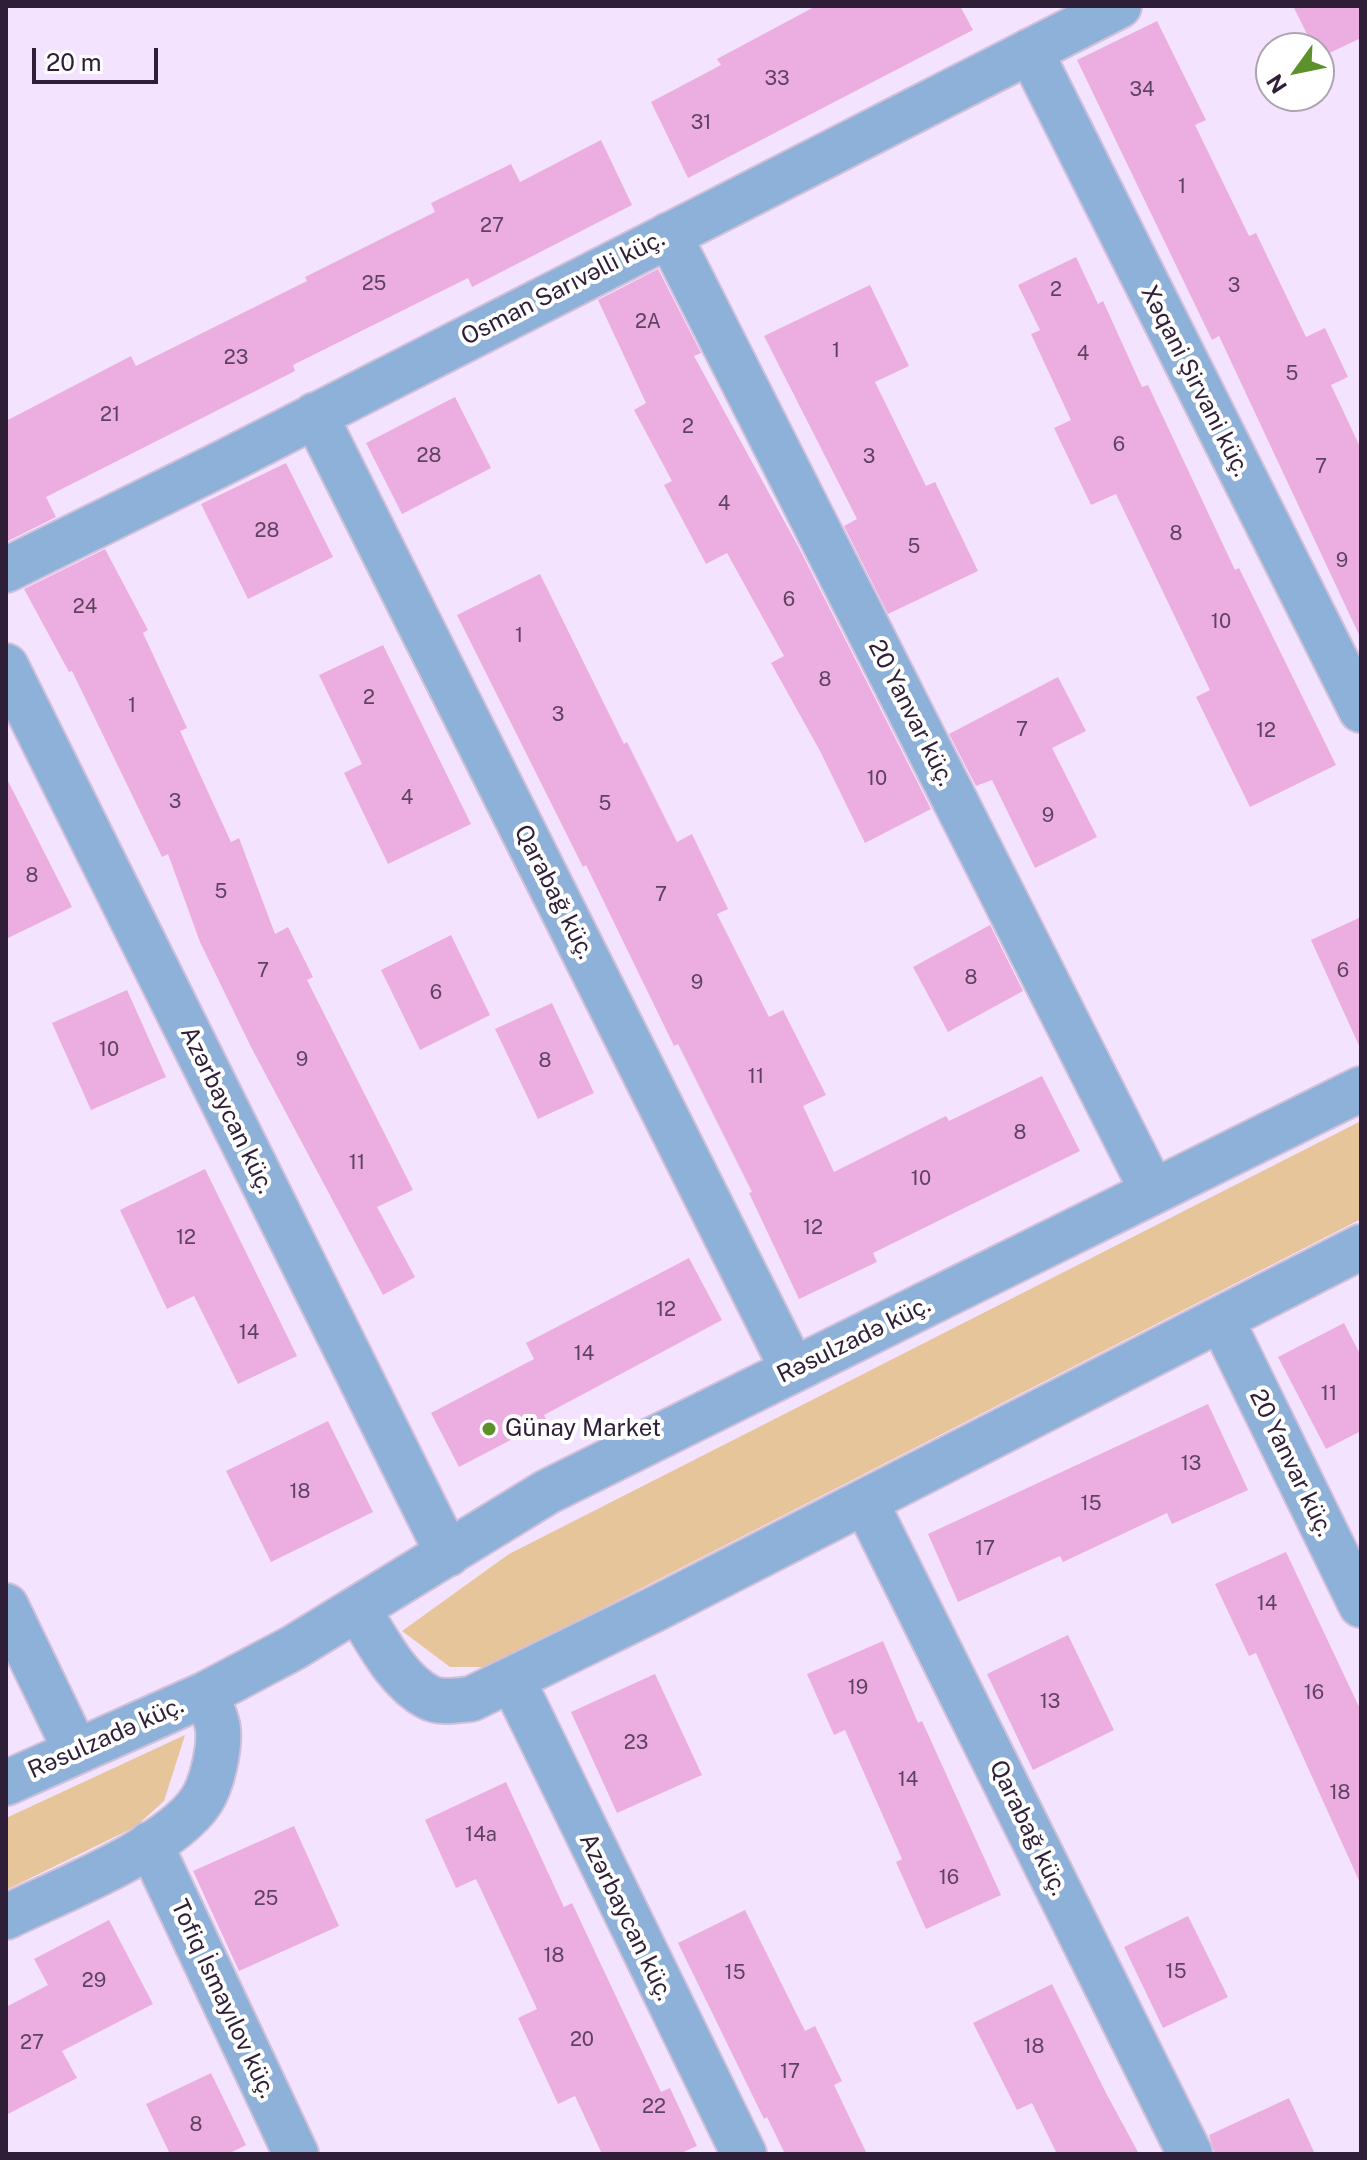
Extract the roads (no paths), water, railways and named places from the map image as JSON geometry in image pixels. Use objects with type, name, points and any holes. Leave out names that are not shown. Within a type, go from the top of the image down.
[{"type":"street","name":"Osman Sarıvəlli küç.","points":[[6,570],[1119,6]]},
{"type":"street","name":"Xəqani Şirvani küç.","points":[[1030,51],[1361,710]]},
{"type":"street","name":"20 Yanvar küç.","points":[[669,235],[1153,1192]]},
{"type":"street","name":"Qarabağ küç.","points":[[315,415],[793,1370]]},
{"type":"street","name":"Azərbaycan küç.","points":[[6,666],[448,1554]]},
{"type":"street","name":"Rəsulzadə küç.","points":[[6,1783],[206,1694],[358,1610],[547,1492],[1361,1089]]},
{"type":"street","points":[[358,1610],[397,1669],[428,1698],[446,1702],[471,1699],[866,1503],[1361,1247]]},
{"type":"street","name":"20 Yanvar küç.","points":[[1222,1321],[1361,1605]]},
{"type":"street","name":"Qarabağ küç.","points":[[866,1503],[1190,2154]]},
{"type":"street","points":[[6,1606],[76,1751]]},
{"type":"street","name":"Azərbaycan küç.","points":[[512,1679],[744,2154]]},
{"type":"street","points":[[6,1917],[150,1844],[179,1826],[203,1799],[212,1772],[218,1729],[206,1694]]},
{"type":"street","name":"Tofiq İsmayılov küç.","points":[[150,1844],[296,2154]]},
{"type":"place","name":"Günay Market","points":[[489,1429]]}]
